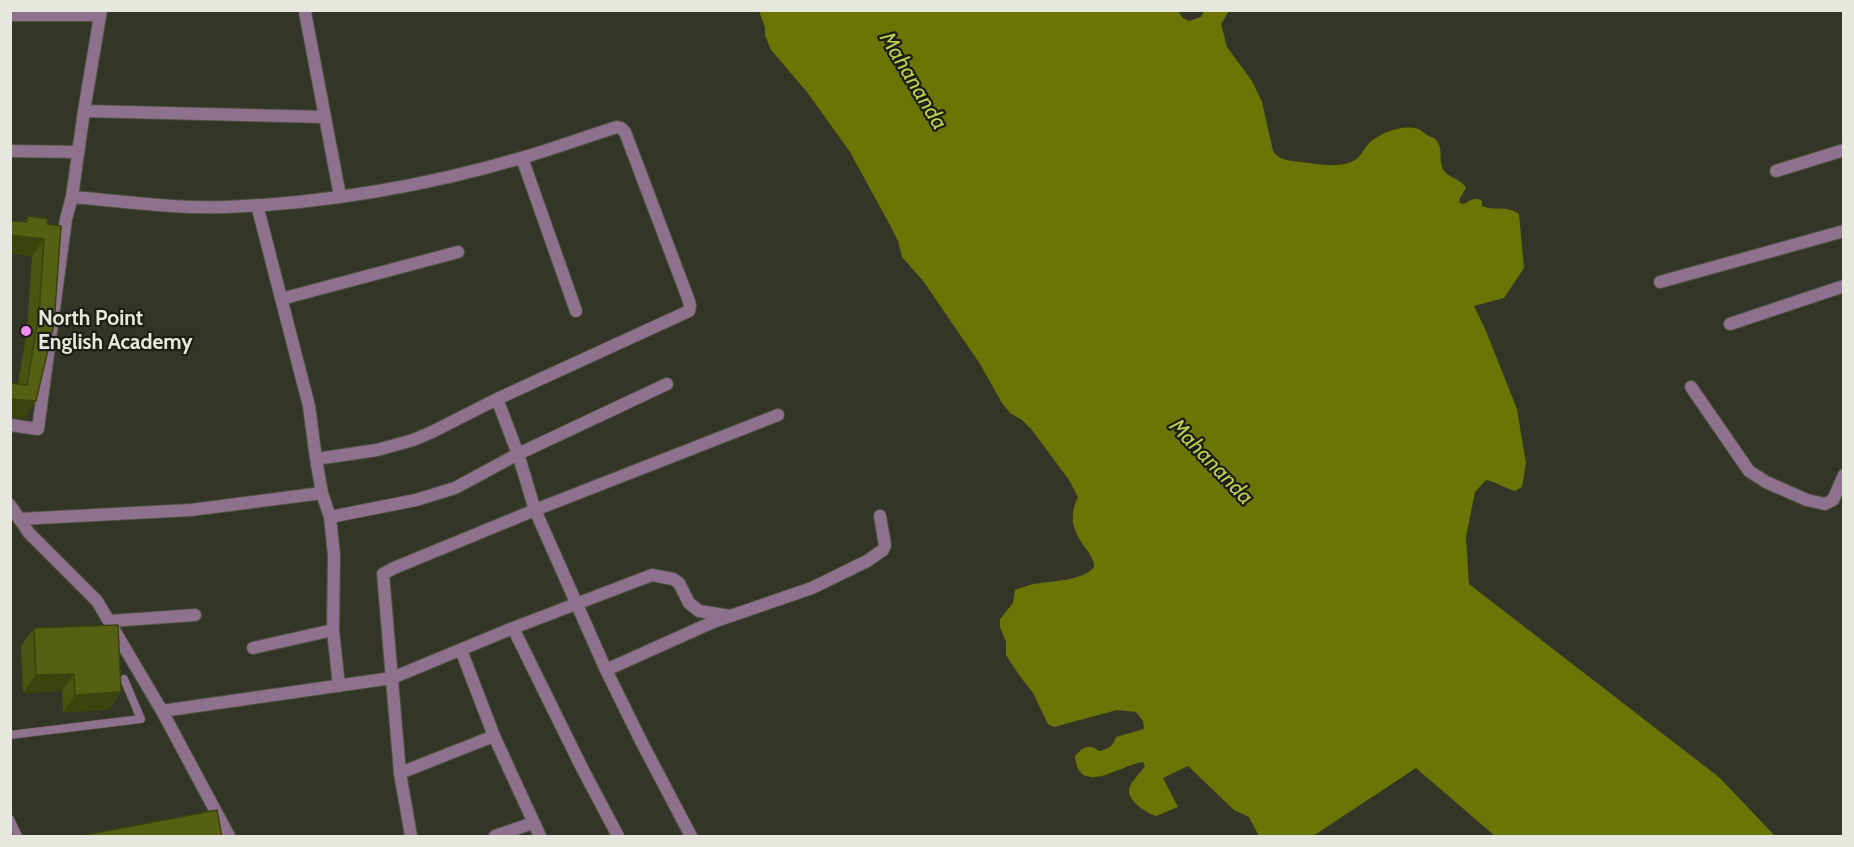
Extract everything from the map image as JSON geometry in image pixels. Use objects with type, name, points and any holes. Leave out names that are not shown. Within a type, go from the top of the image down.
[{"type":"street","points":[[305,12],[340,196]]},
{"type":"street","points":[[10,15],[100,13],[72,197],[66,219],[38,429],[10,425]]},
{"type":"street","points":[[84,111],[325,117]]},
{"type":"street","points":[[72,197],[197,207],[226,207],[340,196],[422,183],[522,158],[609,130],[621,128],[625,132],[690,306],[689,311],[413,440],[376,450],[316,459]]},
{"type":"street","points":[[1776,171],[1844,150]]},
{"type":"street","points":[[10,151],[78,152]]},
{"type":"street","points":[[522,158],[576,311]]},
{"type":"street","points":[[257,205],[309,406],[322,493],[330,517],[334,555],[333,630],[339,686]]},
{"type":"street","points":[[1660,282],[1844,231]]},
{"type":"street","points":[[281,299],[458,252]]},
{"type":"street","points":[[1730,324],[1844,286]]},
{"type":"street","points":[[330,517],[416,501],[438,494],[468,482],[518,454],[667,384]]},
{"type":"street","points":[[1691,387],[1744,465],[1757,477],[1807,500],[1825,504],[1833,500],[1844,475]]},
{"type":"street","points":[[497,399],[518,454],[535,510],[606,670],[691,837]]},
{"type":"street","points":[[411,837],[400,773],[383,574],[535,510],[778,415]]},
{"type":"street","points":[[19,519],[191,510],[322,493]]},
{"type":"street","points":[[10,505],[29,533],[97,601],[162,711],[214,818],[229,837]]},
{"type":"street","points":[[606,670],[730,616],[812,588],[873,557],[883,550],[885,545],[880,516]]},
{"type":"street","points":[[162,711],[392,678],[645,577],[661,576],[673,579],[679,583],[689,603],[699,611],[730,616]]},
{"type":"street","points":[[110,621],[195,615]]},
{"type":"street","points":[[513,628],[618,837]]},
{"type":"street","points":[[253,648],[333,630]]},
{"type":"street","points":[[461,650],[494,736],[540,837]]},
{"type":"street","points":[[400,773],[494,736]]},
{"type":"street","points":[[495,837],[533,823]]},
{"type":"lane","points":[[10,735],[141,719],[124,679]]},
{"type":"lane","points":[[10,819],[18,837]]},
{"type":"water","name":"Mahananda","points":[[759,11],[1178,11],[1183,18],[1189,21],[1201,17],[1204,11],[1229,11],[1221,24],[1227,47],[1252,81],[1262,102],[1273,151],[1281,158],[1319,164],[1345,164],[1357,158],[1370,142],[1380,135],[1399,128],[1418,129],[1436,140],[1440,147],[1441,164],[1444,171],[1466,188],[1459,200],[1460,203],[1464,204],[1478,199],[1482,201],[1482,206],[1508,209],[1519,214],[1524,268],[1504,298],[1474,306],[1517,409],[1526,463],[1522,487],[1515,491],[1486,480],[1475,492],[1466,537],[1469,584],[1720,778],[1775,836],[1495,836],[1416,768],[1313,836],[1259,836],[1249,817],[1234,810],[1188,766],[1163,778],[1178,807],[1156,816],[1142,809],[1130,796],[1130,786],[1145,766],[1143,762],[1102,776],[1092,777],[1084,775],[1078,768],[1075,756],[1081,750],[1086,747],[1099,751],[1108,748],[1116,737],[1144,729],[1143,721],[1136,712],[1117,710],[1054,727],[1048,724],[1033,693],[1006,655],[1006,642],[1000,627],[1000,619],[1013,603],[1015,590],[1032,584],[1075,578],[1089,572],[1094,567],[1073,522],[1073,510],[1078,497],[1069,480],[1032,430],[1010,413],[1002,403],[980,364],[924,282],[902,257],[898,241],[850,152],[807,92],[771,50]]},
{"type":"building","points":[[28,216],[48,219],[47,224],[61,226],[54,324],[36,401],[10,399],[11,383],[27,385],[39,313],[44,239],[10,235],[10,221],[27,222]]},
{"type":"building","points":[[118,625],[121,692],[75,695],[74,674],[36,675],[34,628]]},
{"type":"building","points":[[217,810],[222,837],[75,837]]},
{"type":"place","name":"North Point English Academy","points":[[26,331]]}]
